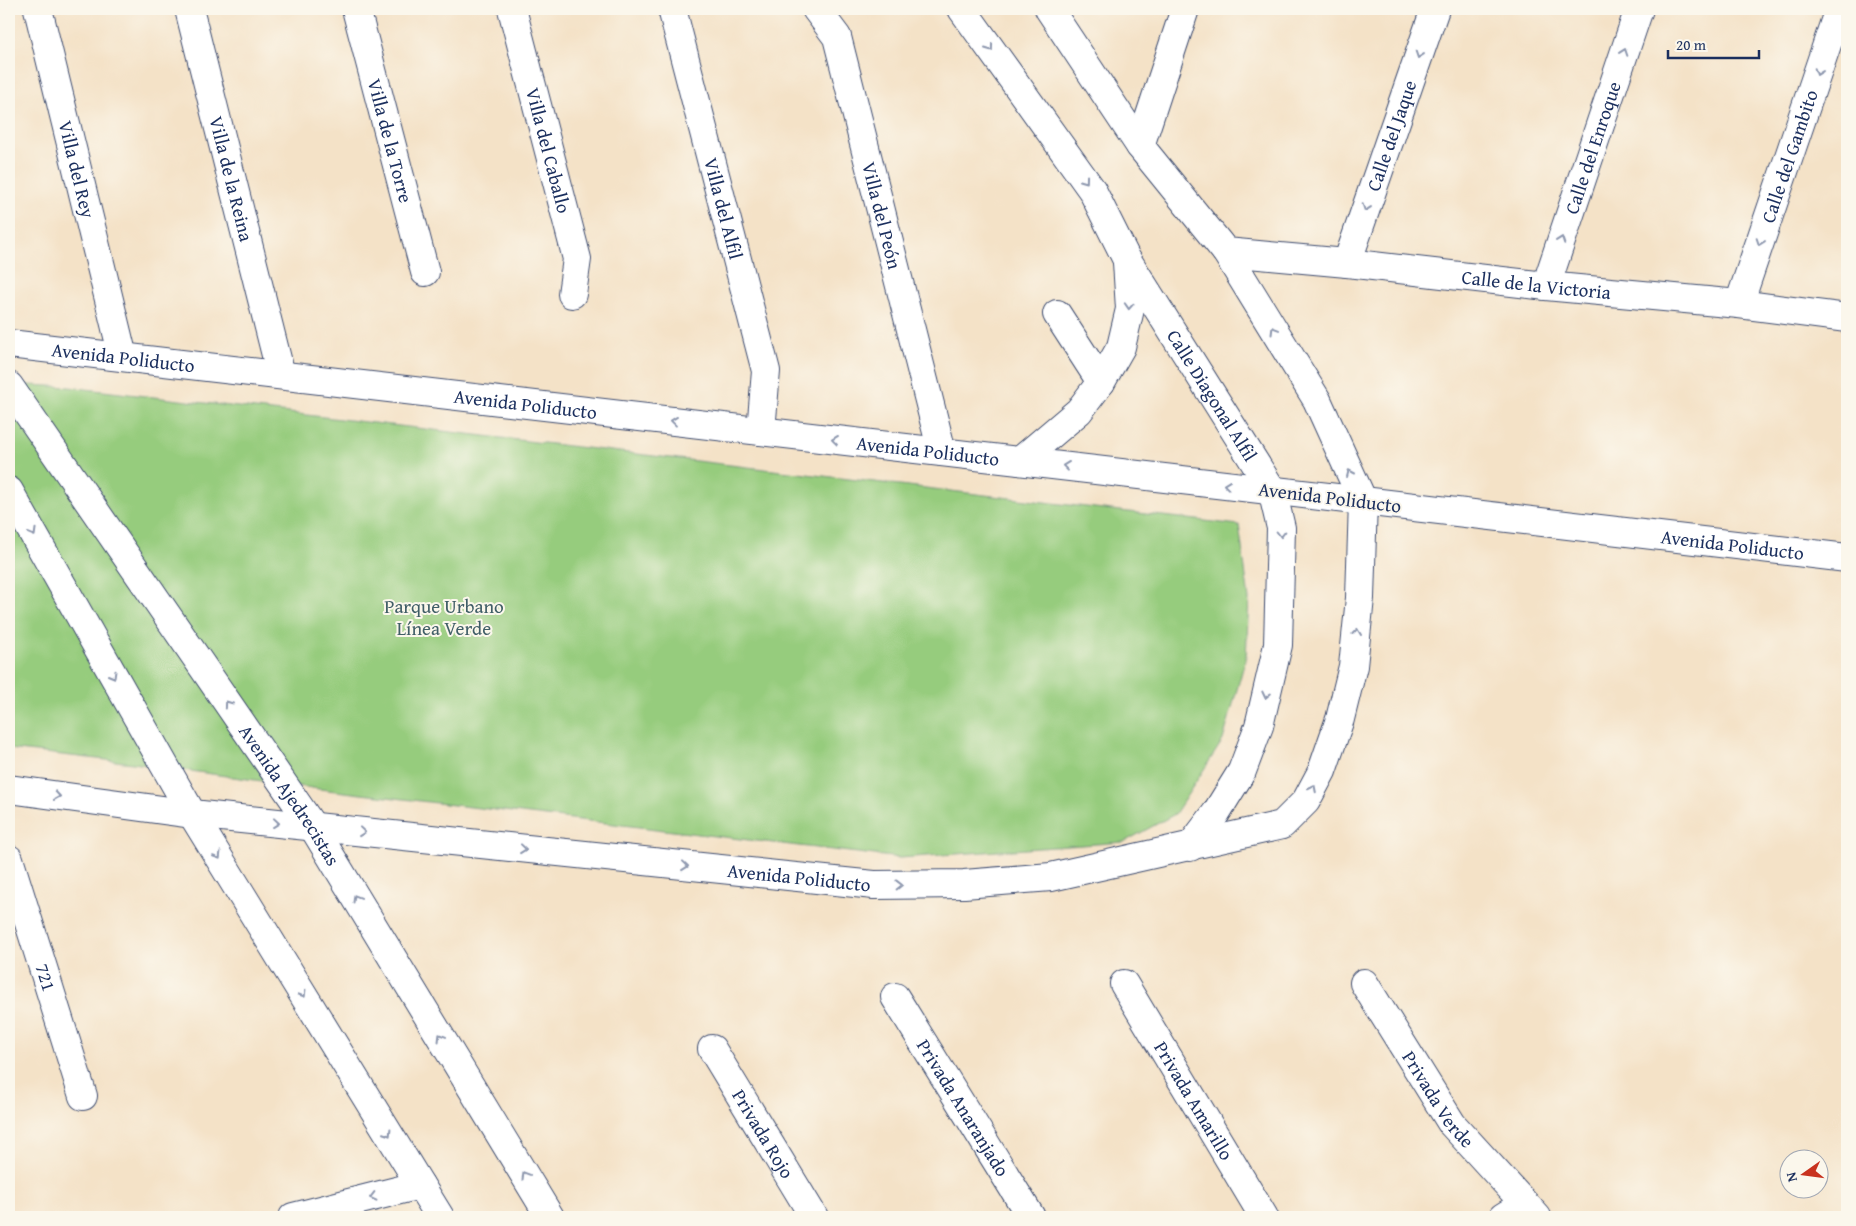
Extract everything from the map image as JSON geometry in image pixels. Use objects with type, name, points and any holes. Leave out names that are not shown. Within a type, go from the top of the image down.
[{"type":"street","name":"Villa del Rey","points":[[38,9],[123,357]]},
{"type":"street","name":"Villa de la Reina","points":[[189,9],[281,375]]},
{"type":"street","name":"Villa de la Torre","points":[[356,9],[426,272]]},
{"type":"street","name":"Villa del Caballo","points":[[512,9],[577,259],[572,294]]},
{"type":"street","name":"Villa del Alfil","points":[[672,9],[766,371],[762,420]]},
{"type":"street","name":"Villa del Peón","points":[[816,9],[837,37],[939,440]]},
{"type":"street","name":"Calle Diagonal Alfil","points":[[962,9],[1092,190],[1126,258],[1272,490],[1281,528],[1278,645],[1264,708],[1242,771],[1216,812],[1190,847]]},
{"type":"street","points":[[1049,9],[1140,146],[1226,252],[1317,400],[1363,501]]},
{"type":"street","points":[[1140,146],[1185,9]]},
{"type":"street","name":"Calle del Jaque","points":[[1347,263],[1435,9]]},
{"type":"street","name":"Calle del Enroque","points":[[1546,286],[1639,9]]},
{"type":"street","name":"Calle del Gambito","points":[[1739,304],[1839,9]]},
{"type":"street","name":"Calle de la Victoria","points":[[1226,252],[1347,263],[1546,286],[1739,304],[1847,318]]},
{"type":"street","points":[[1020,461],[1079,411],[1102,382],[1121,347],[1130,309],[1126,258]]},
{"type":"street","points":[[1057,314],[1102,382]]},
{"type":"street","name":"Avenida Poliducto","points":[[9,344],[281,375],[762,420],[939,440],[1020,461],[1847,558]]},
{"type":"street","name":"Avenida Ajedrecistas","points":[[9,386],[313,827],[550,1217]]},
{"type":"street","points":[[9,491],[192,814],[440,1217]]},
{"type":"street","name":"Avenida Poliducto","points":[[192,814],[874,885],[964,884],[1051,877],[1282,825],[1306,801],[1322,771],[1340,719],[1353,666],[1360,598],[1363,501]]},
{"type":"street","points":[[9,789],[192,814]]},
{"type":"street","name":"721","points":[[9,859],[83,1096]]},
{"type":"street","name":"Privada Verde","points":[[1364,983],[1452,1124],[1521,1213]]},
{"type":"street","name":"Privada Amarillo","points":[[1124,984],[1264,1217]]},
{"type":"street","name":"Privada Anaranjado","points":[[895,997],[1031,1217]]},
{"type":"street","name":"Privada Rojo","points":[[712,1050],[814,1217]]},
{"type":"street","points":[[292,1217],[420,1185]]},
{"type":"green space","name":"Parque Urbano Línea Verde","points":[[9,384],[69,387],[1239,525],[1249,599],[1246,657],[1223,740],[1175,814],[1124,842],[900,858],[319,789],[133,763],[9,749]]}]
